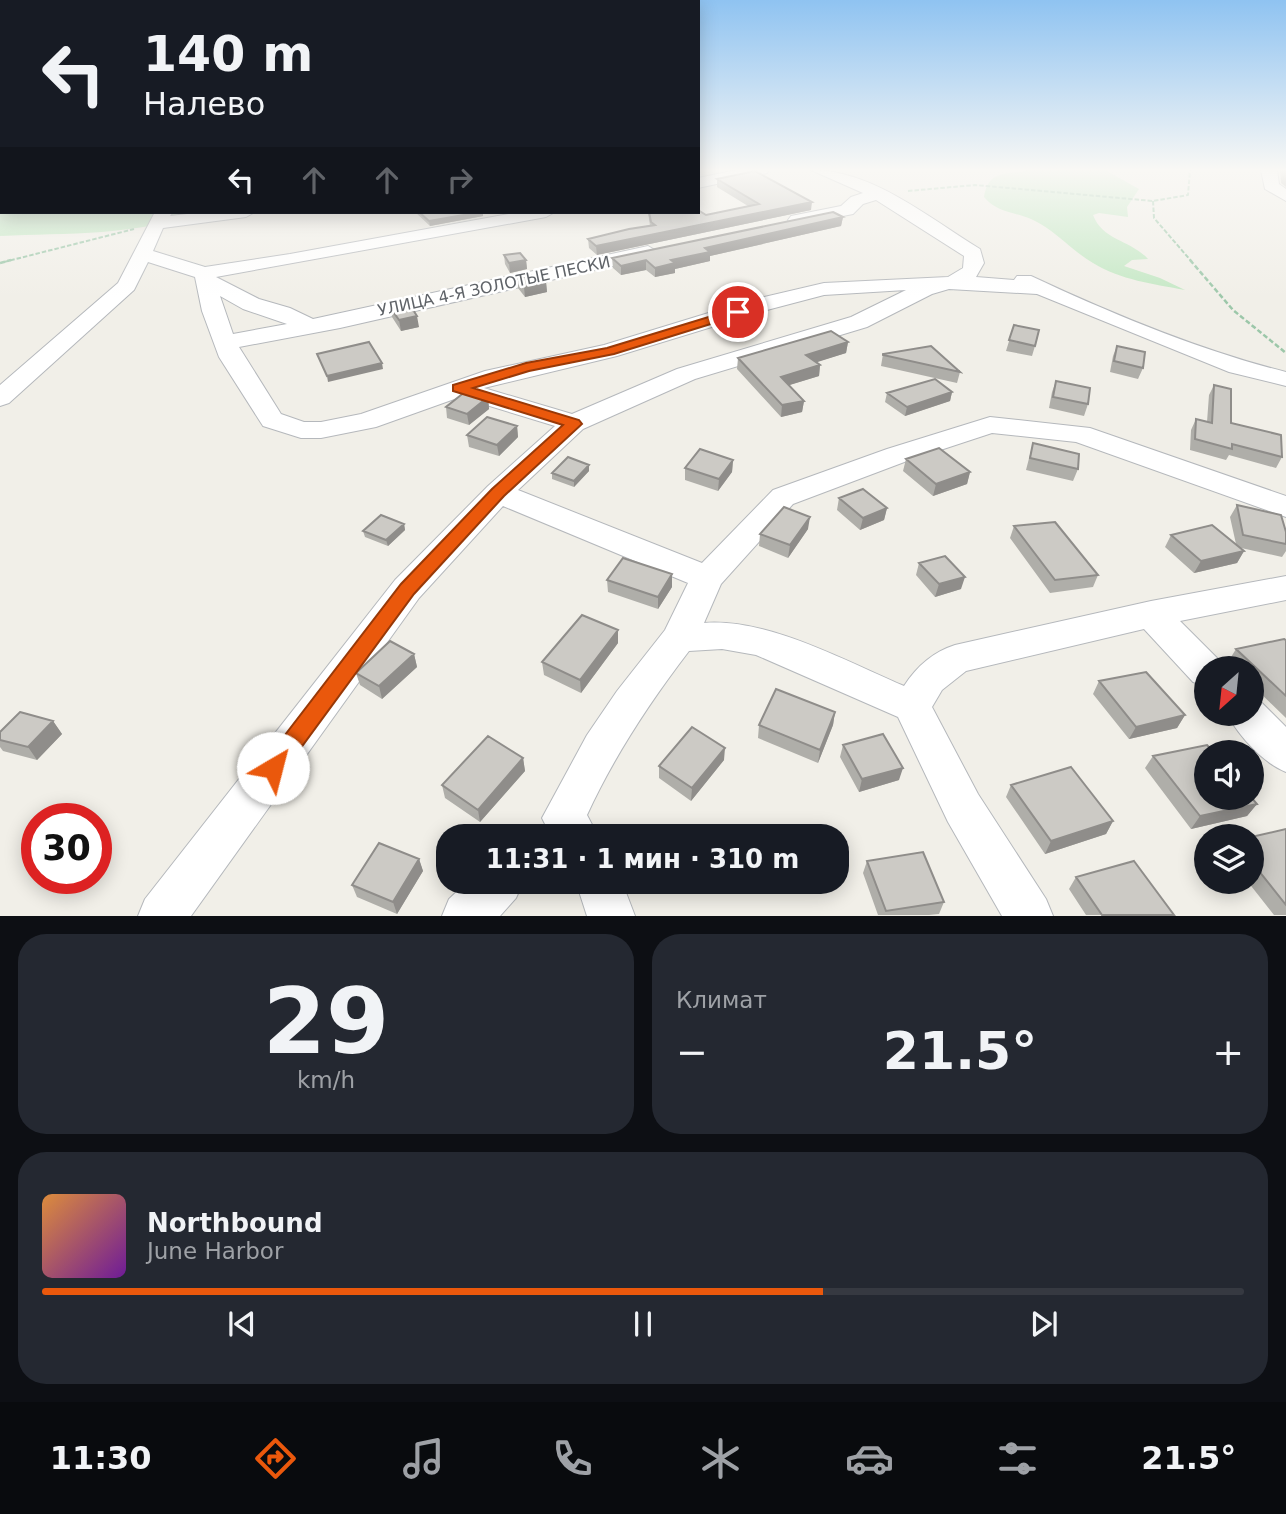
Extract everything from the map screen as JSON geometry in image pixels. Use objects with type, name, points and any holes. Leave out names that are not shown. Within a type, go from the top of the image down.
[{"type":"street","points":[[782,224],[833,213]]},
{"type":"street","points":[[910,213],[973,253],[1039,288],[1238,367],[1286,379]]},
{"type":"street","points":[[0,398],[127,286],[160,217],[212,214]]},
{"type":"street","points":[[205,276],[535,214]]},
{"type":"street","name":"УЛИЦА 4-Я ЗОЛОТЫЕ ПЕСКИ","points":[[226,342],[309,327],[664,249]]},
{"type":"street","points":[[162,915],[407,589],[498,493],[574,424],[686,374],[859,323],[918,292],[949,284],[971,271],[975,263],[973,253]]},
{"type":"street","points":[[142,254],[205,276],[251,304],[282,313],[309,327]]},
{"type":"street","points":[[205,276],[213,311],[234,364],[272,420],[302,430],[345,427],[526,367],[609,351],[749,308],[824,289],[862,285],[949,284],[1039,288]]},
{"type":"street","points":[[458,388],[574,424]]},
{"type":"street","points":[[564,824],[578,788],[640,687],[679,638],[707,578],[783,497],[897,454],[990,425],[1080,434],[1286,508]]},
{"type":"street","points":[[498,493],[707,578]]},
{"type":"street","points":[[912,706],[929,679],[954,659],[1151,614],[1286,588]]},
{"type":"street","points":[[1151,614],[1194,659]]},
{"type":"street","points":[[679,638],[722,635],[762,642],[912,706],[962,808],[1029,915]]},
{"type":"street","points":[[1259,726],[1286,754]]},
{"type":"street","points":[[466,915],[488,894]]},
{"type":"street","points":[[603,894],[611,915]]},
{"type":"path","points":[[1154,213],[1154,218],[1233,310],[1286,353]]},
{"type":"path","points":[[0,263],[160,217]]},
{"type":"green space","points":[[1012,213],[1128,213],[1128,217],[1099,213],[1093,215],[1103,230],[1148,259],[1132,260],[1124,266],[1185,290],[1138,281],[1103,269],[1031,219]]},
{"type":"green space","points":[[0,214],[195,214],[127,229],[0,236]]},
{"type":"building","points":[[702,213],[706,215],[759,213],[596,246],[588,239],[655,225],[651,222],[649,214]]},
{"type":"building","points":[[829,213],[843,217],[705,248],[710,252],[671,260],[675,263],[655,268],[646,260],[621,266],[612,258]]},
{"type":"building","points":[[421,214],[469,214],[429,221]]},
{"type":"building","points":[[520,253],[526,260],[509,263],[504,255]]},
{"type":"building","points":[[539,274],[546,282],[524,287],[517,278]]},
{"type":"building","points":[[408,302],[417,316],[399,320],[390,307]]},
{"type":"building","points":[[1014,325],[1039,330],[1035,346],[1009,340]]},
{"type":"building","points":[[831,331],[848,342],[806,355],[820,365],[781,377],[804,401],[782,405],[738,358]]},
{"type":"building","points":[[369,342],[382,363],[327,376],[317,354]]},
{"type":"building","points":[[931,346],[960,372],[883,355],[883,354]]},
{"type":"building","points":[[1117,346],[1145,352],[1143,368],[1114,361]]},
{"type":"building","points":[[935,379],[952,392],[907,407],[887,393]]},
{"type":"building","points":[[1056,381],[1090,388],[1088,404],[1053,397]]},
{"type":"building","points":[[1214,385],[1231,389],[1231,423],[1281,435],[1282,457],[1232,444],[1232,449],[1195,439],[1196,419],[1212,423]]},
{"type":"building","points":[[466,391],[488,397],[467,414],[446,407]]},
{"type":"building","points":[[487,417],[517,426],[497,445],[467,435]]},
{"type":"building","points":[[1033,443],[1079,454],[1078,469],[1030,458]]},
{"type":"building","points":[[939,448],[970,472],[936,484],[906,459]]},
{"type":"building","points":[[700,449],[733,460],[719,479],[685,468]]},
{"type":"building","points":[[568,457],[589,465],[574,481],[552,473]]},
{"type":"building","points":[[863,489],[887,508],[863,518],[839,498]]},
{"type":"building","points":[[1237,505],[1281,515],[1286,544],[1243,535]]},
{"type":"building","points":[[784,507],[810,517],[790,545],[760,534]]},
{"type":"building","points":[[381,515],[404,524],[386,540],[363,531]]},
{"type":"building","points":[[1055,522],[1098,575],[1055,580],[1014,526]]},
{"type":"building","points":[[1212,525],[1244,551],[1201,561],[1171,535]]},
{"type":"building","points":[[945,556],[965,577],[939,584],[919,563]]},
{"type":"building","points":[[623,558],[672,574],[658,597],[607,580]]},
{"type":"building","points":[[582,615],[618,630],[580,680],[542,662]]},
{"type":"building","points":[[1286,640],[1286,696],[1264,675],[1264,656],[1243,656],[1236,649]]},
{"type":"building","points":[[390,641],[414,654],[379,686],[356,673]]},
{"type":"building","points":[[1146,672],[1185,715],[1136,727],[1099,681]]},
{"type":"building","points":[[776,689],[835,712],[820,750],[759,725]]},
{"type":"building","points":[[20,712],[53,721],[28,747],[0,740],[0,732]]},
{"type":"building","points":[[692,727],[725,748],[692,788],[659,766]]},
{"type":"building","points":[[883,734],[903,768],[862,779],[843,745]]},
{"type":"building","points":[[488,736],[523,758],[478,810],[442,785]]},
{"type":"building","points":[[1194,748],[1194,808],[1153,756]]},
{"type":"building","points":[[1071,767],[1113,821],[1051,841],[1011,785]]},
{"type":"building","points":[[1195,810],[1228,810],[1200,816]]},
{"type":"building","points":[[1286,829],[1286,905],[1264,877],[1264,834]]},
{"type":"building","points":[[379,843],[419,859],[393,902],[352,885]]},
{"type":"building","points":[[923,852],[944,902],[886,911],[867,861]]},
{"type":"building","points":[[1134,861],[1174,915],[1102,915],[1076,877]]},
{"type":"route","points":[[273,768],[407,589],[498,493],[574,424],[458,388],[526,367],[609,351],[738,312]]}]
